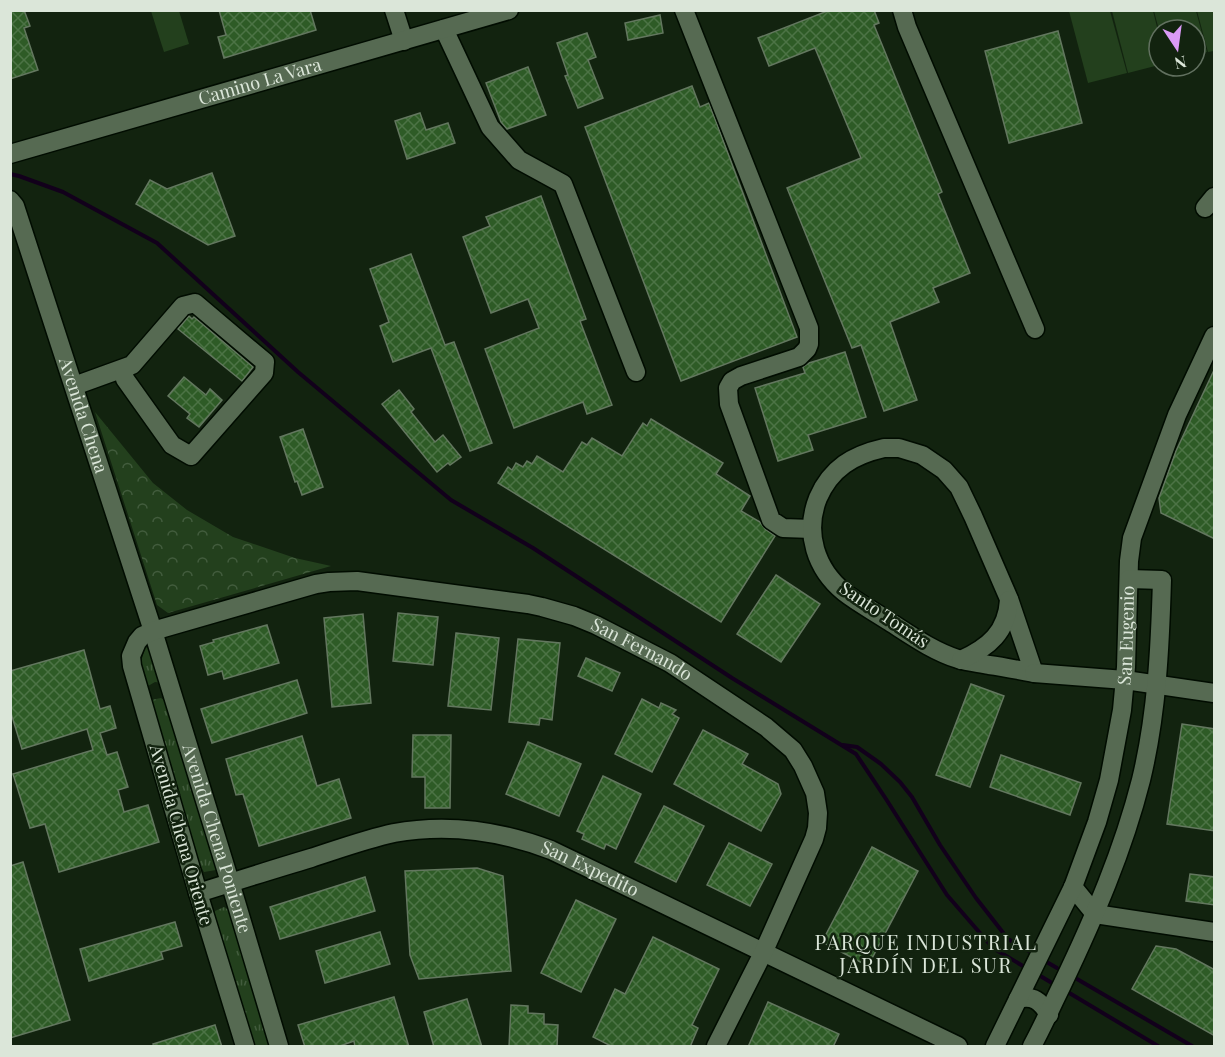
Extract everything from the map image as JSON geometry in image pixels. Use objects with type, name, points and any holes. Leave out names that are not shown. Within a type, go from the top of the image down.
[{"type":"street","points":[[394,10],[404,41]]},
{"type":"street","name":"Camino La Vara","points":[[10,154],[509,10]]},
{"type":"street","points":[[684,10],[809,328],[809,344],[799,357],[732,381],[728,388],[729,404],[771,520],[783,528],[812,530]]},
{"type":"street","points":[[902,10],[1035,329]]},
{"type":"street","points":[[444,29],[490,127],[519,160],[563,184],[636,372]]},
{"type":"street","name":"Avenida Chena","points":[[10,200],[15,206],[153,631]]},
{"type":"street","points":[[74,386],[132,365],[183,306],[195,303],[265,362],[264,373],[191,456],[172,445],[125,379],[123,369]]},
{"type":"street","points":[[1129,579],[1132,538],[1140,512],[1177,415],[1215,336]]},
{"type":"street","name":"Santo Tomás","points":[[1034,673],[1009,599],[959,487],[944,470],[922,455],[899,448],[870,451],[849,460],[824,486],[817,502],[812,530],[814,546],[821,566],[844,592],[925,644],[961,660],[1034,673],[1125,680],[1215,693]]},
{"type":"street","name":"San Eugenio","points":[[995,1047],[1073,886],[1097,822],[1109,780],[1119,730],[1125,680],[1129,579],[1162,580],[1157,684],[1141,778],[1117,857],[1095,914],[1032,1047]]},
{"type":"street","name":"San Fernando","points":[[153,631],[329,582],[357,581],[522,603],[574,616],[596,625],[670,663],[758,721],[793,750],[803,766],[815,793],[818,813],[817,828],[763,953],[716,1047]]},
{"type":"street","points":[[961,660],[987,645],[994,637],[1004,623],[1009,599]]},
{"type":"street","name":"Avenida Chena Poniente","points":[[153,631],[279,1047]]},
{"type":"street","name":"Avenida Chena Oriente","points":[[153,631],[139,639],[132,650],[132,666],[245,1047]]},
{"type":"street","points":[[142,700],[154,691],[172,691]]},
{"type":"street","name":"San Expedito","points":[[198,893],[393,834],[433,829],[501,834],[551,850],[958,1047]]},
{"type":"street","points":[[1073,886],[1095,914],[1215,932]]},
{"type":"street","points":[[1018,999],[1027,997],[1037,1000],[1049,1015]]},
{"type":"green space","points":[[151,11],[179,11],[189,44],[164,52]]},
{"type":"green space","points":[[1069,11],[1110,11],[1127,73],[1088,83]]},
{"type":"green space","points":[[1112,11],[1153,11],[1155,18],[1147,18],[1147,68],[1128,73]]},
{"type":"green space","points":[[1154,11],[1196,11],[1198,18],[1156,18]]},
{"type":"green space","points":[[1197,11],[1214,11],[1214,51],[1208,52],[1207,48],[1207,18],[1199,18]]},
{"type":"green space","points":[[95,412],[153,483],[187,510],[233,537],[295,558],[331,566],[168,613],[157,605]]},
{"type":"green space","points":[[152,646],[163,683],[155,682],[148,686],[141,662],[145,648]]},
{"type":"green space","points":[[161,698],[167,702],[216,861],[216,870],[204,872],[200,865],[152,709],[151,700]]},
{"type":"green space","points":[[224,907],[232,912],[272,1046],[253,1046],[215,919],[215,911]]},
{"type":"building","points":[[10,10],[24,10],[30,26],[24,28],[38,70],[10,79]]},
{"type":"building","points":[[219,10],[310,10],[316,30],[224,58],[218,37],[226,35]]},
{"type":"building","points":[[830,10],[874,10],[879,23],[874,25],[942,192],[938,194],[970,273],[933,288],[939,302],[890,322],[917,400],[884,411],[861,345],[852,348],[787,188],[861,158],[815,48],[769,66],[758,38]]},
{"type":"building","points":[[660,15],[663,33],[628,40],[625,23]]},
{"type":"building","points":[[1058,31],[1082,123],[1009,143],[985,51]]},
{"type":"building","points":[[587,33],[596,57],[588,60],[603,98],[578,108],[565,76],[568,75],[557,43]]},
{"type":"building","points":[[528,67],[546,115],[507,129],[501,122],[486,83]]},
{"type":"building","points":[[692,86],[700,107],[709,103],[797,337],[681,381],[585,127]]},
{"type":"building","points":[[420,113],[426,130],[448,123],[455,143],[407,159],[395,121]]},
{"type":"building","points":[[212,173],[235,236],[208,245],[136,204],[150,180],[167,189]]},
{"type":"building","points":[[541,196],[586,319],[580,321],[612,405],[587,414],[583,402],[514,428],[485,349],[539,328],[528,299],[491,313],[463,237],[490,226],[486,217]]},
{"type":"building","points":[[411,254],[445,345],[454,342],[492,443],[470,451],[431,348],[393,362],[380,326],[389,322],[370,269]]},
{"type":"building","points":[[189,316],[192,319],[194,317],[253,367],[242,381],[178,329]]},
{"type":"building","points":[[845,352],[866,417],[808,435],[813,450],[778,461],[755,388],[805,373],[803,367],[809,363]]},
{"type":"building","points":[[1215,368],[1215,539],[1161,513],[1159,498],[1176,451]]},
{"type":"building","points":[[184,377],[206,395],[210,389],[222,400],[199,427],[187,418],[190,414],[168,396]]},
{"type":"building","points":[[399,390],[414,409],[411,412],[435,442],[443,435],[461,457],[450,465],[448,463],[437,472],[382,404]]},
{"type":"building","points":[[651,419],[723,463],[716,474],[750,496],[741,511],[760,522],[775,536],[721,622],[498,483],[508,467],[512,470],[516,463],[523,467],[527,461],[532,464],[537,456],[563,472],[582,442],[587,445],[592,438],[622,456],[643,423],[647,426]]},
{"type":"building","points":[[303,429],[323,487],[302,495],[297,481],[295,482],[280,437]]},
{"type":"building","points":[[776,575],[820,604],[781,662],[737,634]]},
{"type":"building","points":[[398,613],[438,617],[433,665],[393,661]]},
{"type":"building","points":[[363,614],[371,703],[332,707],[324,618]]},
{"type":"building","points":[[267,625],[279,663],[224,679],[222,671],[208,675],[200,646],[214,642],[213,640]]},
{"type":"building","points":[[456,633],[499,638],[491,710],[448,706]]},
{"type":"building","points":[[518,639],[560,643],[552,720],[540,718],[539,725],[509,722]]},
{"type":"building","points":[[84,650],[100,709],[110,706],[116,728],[100,733],[107,755],[117,752],[128,787],[118,790],[124,812],[148,805],[159,842],[59,872],[45,824],[30,828],[13,774],[93,750],[87,729],[22,749],[10,710],[10,671]]},
{"type":"building","points":[[586,658],[620,673],[612,691],[578,676]]},
{"type":"building","points":[[297,680],[307,713],[212,743],[201,709]]},
{"type":"building","points":[[971,684],[1004,696],[970,787],[936,775]]},
{"type":"building","points":[[642,699],[659,708],[661,703],[676,710],[672,714],[679,718],[652,772],[615,754]]},
{"type":"building","points":[[1182,724],[1215,729],[1215,831],[1167,824]]},
{"type":"building","points":[[703,730],[748,754],[742,764],[778,784],[781,794],[761,831],[674,784]]},
{"type":"building","points":[[413,735],[451,735],[450,808],[425,808],[425,777],[412,777]]},
{"type":"building","points":[[302,736],[317,786],[339,779],[351,818],[259,846],[243,794],[236,795],[226,759]]},
{"type":"building","points":[[528,742],[581,764],[559,816],[506,794]]},
{"type":"building","points":[[1001,755],[1081,783],[1070,815],[990,787]]},
{"type":"building","points":[[603,776],[641,794],[616,849],[606,844],[604,849],[582,839],[584,834],[577,831]]},
{"type":"building","points":[[664,806],[704,826],[676,882],[635,862]]},
{"type":"building","points":[[729,843],[772,864],[750,906],[707,885]]},
{"type":"building","points":[[872,847],[918,871],[868,966],[822,942]]},
{"type":"building","points":[[23,862],[70,1020],[10,1038],[10,866]]},
{"type":"building","points":[[477,868],[503,876],[511,971],[419,979],[410,955],[405,871]]},
{"type":"building","points":[[1190,874],[1215,877],[1215,905],[1186,901]]},
{"type":"building","points":[[365,877],[375,911],[280,939],[270,907]]},
{"type":"building","points":[[576,900],[616,919],[581,992],[541,973]]},
{"type":"building","points":[[175,922],[182,946],[161,952],[163,959],[89,981],[80,949]]},
{"type":"building","points":[[380,932],[390,964],[325,983],[316,951]]},
{"type":"building","points":[[653,937],[719,969],[692,1025],[698,1028],[690,1047],[613,1047],[593,1037],[615,989],[625,994]]},
{"type":"building","points":[[1156,946],[1176,949],[1215,970],[1215,1036],[1132,989]]},
{"type":"building","points":[[394,997],[409,1047],[355,1047],[354,1041],[337,1047],[305,1047],[298,1025]]},
{"type":"building","points":[[467,999],[482,1047],[434,1047],[424,1012]]},
{"type":"building","points":[[768,1002],[839,1034],[833,1047],[748,1047]]},
{"type":"building","points":[[511,1005],[528,1006],[528,1013],[544,1014],[544,1024],[558,1025],[557,1047],[509,1047]]},
{"type":"building","points":[[215,1025],[222,1047],[154,1047],[153,1044]]},
{"type":"waterway","points":[[10,174],[63,192],[157,243],[298,372],[451,500],[533,548],[732,678],[856,754],[947,895],[993,948],[1028,969]]},
{"type":"waterway","points":[[843,745],[857,747],[881,764],[900,782],[912,797],[940,845],[976,898],[1008,939],[1032,953]]},
{"type":"waterway","points":[[1045,961],[1057,968]]},
{"type":"waterway","points":[[1037,974],[1057,986]]},
{"type":"waterway","points":[[1077,979],[1192,1046]]},
{"type":"waterway","points":[[1066,991],[1158,1046]]},
{"type":"district","name":"PARQUE INDUSTRIAL JARDÍN DEL SUR","points":[[926,954]]}]
